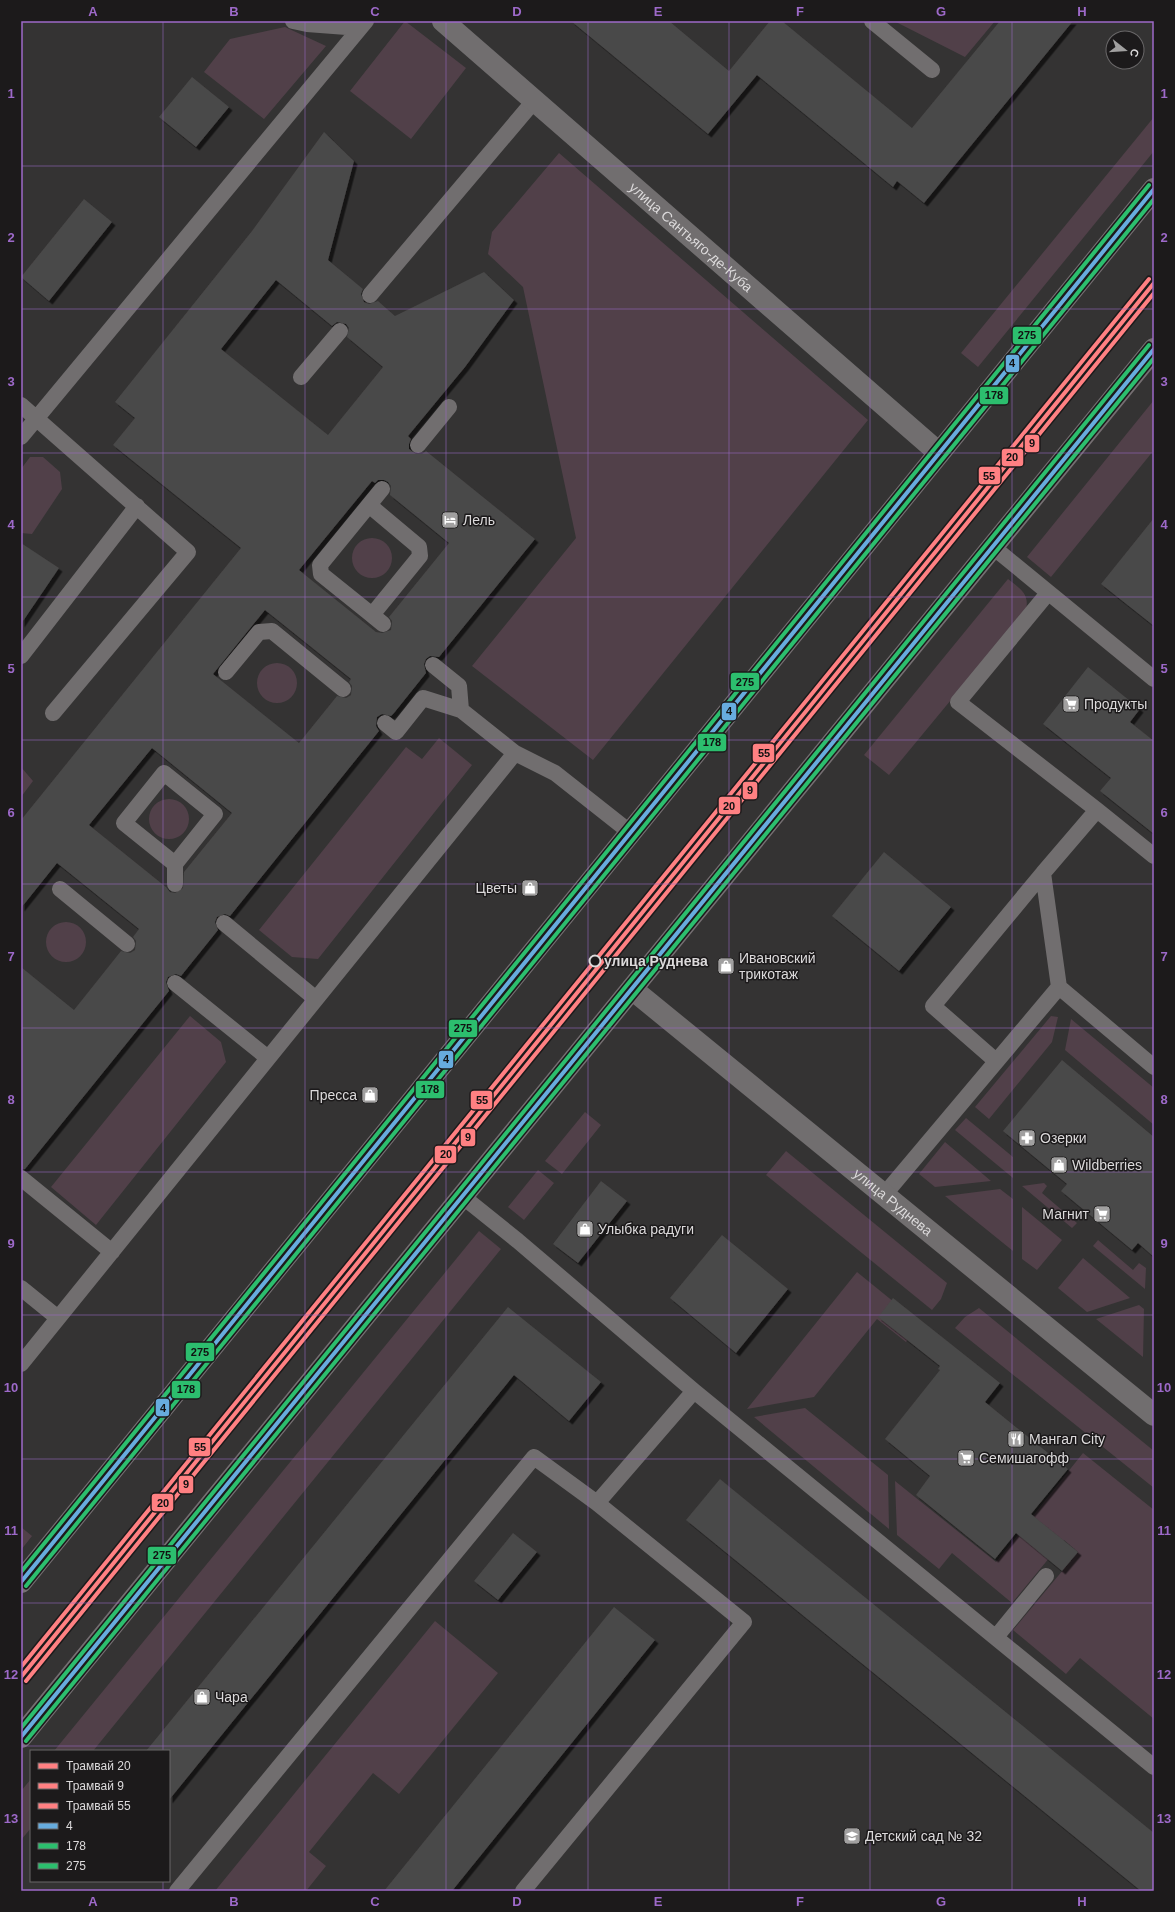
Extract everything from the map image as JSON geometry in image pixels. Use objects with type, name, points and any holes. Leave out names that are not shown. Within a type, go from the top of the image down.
[{"type":"main road","points":[[21,1582],[1154,189]]},
{"type":"main road","points":[[21,1737],[1154,350]]},
{"type":"street","name":"улица Сантьяго-де-Куба","points":[[443,21],[939,453]]},
{"type":"street","name":"улица Руднева","points":[[632,989],[1154,1415]]},
{"type":"lane","points":[[293,21],[363,25]]},
{"type":"lane","points":[[872,21],[932,70]]},
{"type":"lane","points":[[21,437],[363,25]]},
{"type":"lane","points":[[370,295],[534,101]]},
{"type":"lane","points":[[301,377],[340,332]]},
{"type":"lane","points":[[21,405],[188,552],[53,713]]},
{"type":"lane","points":[[418,444],[449,407]]},
{"type":"lane","points":[[369,505],[419,547],[420,556],[377,620],[321,574],[320,565],[382,489]]},
{"type":"lane","points":[[21,656],[137,506]]},
{"type":"lane","points":[[993,547],[1154,678]]},
{"type":"lane","points":[[1048,593],[958,702],[1154,856]]},
{"type":"lane","points":[[226,672],[259,632],[272,630],[343,689]]},
{"type":"lane","points":[[433,665],[459,686],[461,710]]},
{"type":"lane","points":[[385,723],[396,732],[423,698],[461,710],[515,753],[555,773],[631,833]]},
{"type":"lane","points":[[21,1364],[515,753]]},
{"type":"lane","points":[[175,864],[124,823],[164,773],[215,814],[175,864],[175,884]]},
{"type":"lane","points":[[996,1061],[932,1006],[1043,872],[1097,810]]},
{"type":"lane","points":[[1043,872],[1059,987],[1154,1067]]},
{"type":"lane","points":[[60,889],[127,944]]},
{"type":"lane","points":[[224,923],[316,999]]},
{"type":"lane","points":[[175,983],[268,1058]]},
{"type":"lane","points":[[884,1195],[1059,987]]},
{"type":"lane","points":[[21,1178],[112,1252]]},
{"type":"lane","points":[[462,1196],[518,1241],[694,1391],[1154,1767]]},
{"type":"lane","points":[[21,1288],[58,1318]]},
{"type":"lane","points":[[597,1503],[694,1391]]},
{"type":"lane","points":[[177,1891],[534,1457],[597,1503],[744,1622],[523,1891]]},
{"type":"lane","points":[[996,1637],[1046,1576]]},
{"type":"shaded area","points":[[405,21],[466,68],[411,139],[350,91]]},
{"type":"shaded area","points":[[894,21],[995,21],[965,57]]},
{"type":"shaded area","points":[[285,27],[326,46],[264,119],[204,72],[230,39]]},
{"type":"shaded area","points":[[1154,117],[1154,151],[978,367],[961,353]]},
{"type":"shaded area","points":[[559,153],[868,420],[593,760],[472,666],[576,538],[523,287],[488,254],[492,232]]},
{"type":"shaded area","points":[[1154,400],[1154,450],[1051,577],[1027,557]]},
{"type":"shaded area","points":[[30,457],[43,457],[60,472],[62,489],[32,534],[21,533],[21,469]]},
{"type":"shaded area","points":[[376,538],[383,541],[389,547],[392,558],[391,566],[383,575],[376,578],[368,578],[361,575],[353,566],[352,554],[355,547],[364,539]]},
{"type":"shaded area","points":[[1008,579],[1020,588],[1025,595],[1027,604],[1026,609],[889,775],[864,755]]},
{"type":"shaded area","points":[[281,663],[288,666],[294,672],[297,683],[296,691],[288,700],[281,703],[273,703],[266,700],[258,691],[257,679],[260,672],[269,664]]},
{"type":"shaded area","points":[[439,738],[472,765],[318,959],[292,957],[259,930],[406,747],[422,759]]},
{"type":"shaded area","points":[[21,767],[33,781],[21,797]]},
{"type":"shaded area","points":[[173,799],[180,802],[186,808],[189,819],[188,827],[180,836],[173,839],[165,839],[158,836],[150,827],[149,815],[152,808],[161,800]]},
{"type":"shaded area","points":[[70,922],[77,925],[83,931],[86,942],[85,950],[77,959],[70,962],[62,962],[55,959],[47,950],[46,938],[49,931],[58,923]]},
{"type":"shaded area","points":[[190,1016],[221,1042],[226,1062],[96,1225],[51,1187]]},
{"type":"shaded area","points":[[1051,1016],[1058,1017],[1052,1042],[989,1119],[975,1107]]},
{"type":"shaded area","points":[[1071,1019],[1154,1088],[1154,1125],[1065,1050]]},
{"type":"shaded area","points":[[585,1112],[601,1125],[562,1174],[545,1161]]},
{"type":"shaded area","points":[[966,1118],[1013,1157],[1013,1178],[955,1130]]},
{"type":"shaded area","points":[[945,1142],[991,1181],[935,1187],[919,1174]]},
{"type":"shaded area","points":[[786,1151],[947,1283],[941,1299],[932,1310],[766,1175]]},
{"type":"shaded area","points":[[538,1170],[554,1183],[524,1220],[508,1207]]},
{"type":"shaded area","points":[[1044,1183],[1047,1186],[1042,1193],[1077,1223],[1072,1228],[1022,1186]]},
{"type":"shaded area","points":[[1000,1189],[1013,1199],[1013,1251],[945,1196]]},
{"type":"shaded area","points":[[1022,1207],[1062,1240],[1037,1270],[1022,1259]]},
{"type":"shaded area","points":[[479,1231],[501,1249],[94,1750],[55,1750]]},
{"type":"shaded area","points":[[1098,1240],[1133,1270],[1139,1263],[1146,1268],[1145,1289],[1093,1246]]},
{"type":"shaded area","points":[[1083,1258],[1130,1298],[1087,1312],[1058,1288]]},
{"type":"shaded area","points":[[857,1272],[921,1324],[906,1342],[877,1319],[814,1397],[747,1409]]},
{"type":"shaded area","points":[[1139,1305],[1144,1309],[1143,1357],[1096,1319]]},
{"type":"shaded area","points":[[979,1308],[1154,1451],[1154,1488],[955,1328],[965,1317]]},
{"type":"shaded area","points":[[805,1408],[888,1475],[889,1529],[754,1417]]},
{"type":"shaded area","points":[[1083,1453],[1154,1510],[1154,1719],[1080,1658],[1066,1674],[1013,1630],[1078,1552],[1064,1540],[1012,1603],[952,1553],[939,1569],[897,1535],[895,1481],[996,1562]]},
{"type":"shaded area","points":[[21,1527],[32,1536],[21,1550]]},
{"type":"shaded area","points":[[435,1621],[498,1673],[399,1794],[373,1773],[309,1852],[326,1866],[306,1891],[215,1891]]},
{"type":"shaded area","points":[[30,1780],[30,1829],[21,1840],[21,1791]]},
{"type":"building","points":[[571,21],[669,21],[729,71],[770,21],[782,21],[912,128],[1000,21],[1073,21],[924,203],[897,181],[893,187],[757,75],[708,134]]},
{"type":"building","points":[[192,77],[229,107],[196,147],[159,117]]},
{"type":"building","points":[[324,132],[354,161],[328,260],[363,289],[361,294],[364,302],[369,304],[378,301],[395,316],[484,272],[514,300],[465,367],[408,436],[411,439],[409,449],[416,454],[422,454],[426,451],[535,539],[439,657],[430,656],[426,659],[424,664],[426,673],[394,713],[391,716],[382,714],[377,717],[376,726],[379,731],[230,916],[225,914],[217,917],[215,922],[218,930],[181,976],[176,974],[168,977],[166,982],[169,991],[25,1169],[21,1169],[21,967],[74,1010],[121,951],[130,953],[135,950],[136,941],[133,937],[139,929],[57,863],[21,908],[21,820],[241,548],[113,445],[135,418],[115,402],[252,231]],"holes":[[[276,280],[332,326],[337,322],[346,324],[349,328],[347,337],[383,367],[328,435],[221,349]],[[378,480],[388,482],[391,486],[390,495],[449,543],[389,617],[392,621],[391,630],[382,633],[376,632],[299,570],[372,481],[375,483]],[[265,610],[351,679],[349,682],[352,686],[351,695],[346,698],[337,696],[299,743],[213,674]],[[152,748],[232,813],[184,872],[183,888],[175,893],[170,892],[166,887],[89,825]]]},
{"type":"building","points":[[84,199],[112,222],[49,301],[21,277]]},
{"type":"building","points":[[1154,518],[1154,626],[1101,584]]},
{"type":"building","points":[[21,543],[59,568],[21,624]]},
{"type":"building","points":[[1088,667],[1140,709],[1130,722],[1154,741],[1154,834],[1100,791],[1111,778],[1043,724]]},
{"type":"building","points":[[884,852],[951,907],[899,971],[832,916]]},
{"type":"building","points":[[1062,1060],[1154,1137],[1154,1257],[1138,1243],[1132,1250],[1061,1191],[1067,1184],[1003,1131]]},
{"type":"building","points":[[601,1181],[627,1201],[578,1263],[553,1244]]},
{"type":"building","points":[[722,1235],[788,1289],[736,1353],[670,1298]]},
{"type":"building","name":"Семишагофф","points":[[893,1298],[1000,1383],[985,1402],[1068,1469],[1031,1514],[1078,1552],[1062,1571],[1016,1533],[995,1559],[916,1495],[930,1476],[885,1439],[940,1370],[938,1369],[940,1366],[878,1317]]},
{"type":"building","points":[[508,1307],[601,1382],[569,1421],[514,1375],[170,1799],[170,1750],[147,1750]]},
{"type":"building","points":[[720,1479],[1154,1833],[1154,1891],[1141,1891],[686,1520]]},
{"type":"building","points":[[513,1533],[537,1552],[498,1600],[474,1581]]},
{"type":"building","points":[[614,1607],[655,1640],[452,1891],[384,1891]]},
{"type":"tram line","name":"55","points":[[21,1667],[1149,279]]},
{"type":"tram line","name":"20","points":[[21,1677],[1154,283]]},
{"type":"tram line","name":"9","points":[[26,1681],[1154,293]]},
{"type":"transit line","name":"275","points":[[21,1572],[1149,185]]},
{"type":"transit line","name":"4","points":[[21,1582],[1154,189]]},
{"type":"transit line","name":"178","points":[[26,1586],[1154,199]]},
{"type":"transit line","name":"275","points":[[21,1728],[1149,345]]},
{"type":"transit line","name":"4","points":[[21,1737],[1154,349]]},
{"type":"transit line","name":"178","points":[[26,1741],[1154,358]]},
{"type":"place","name":"Лель","points":[[450,520]]},
{"type":"place","name":"Продукты","points":[[1071,704]]},
{"type":"place","name":"Цветы","points":[[530,888]]},
{"type":"place","name":"улица Руднева","points":[[595,961]]},
{"type":"place","name":"Ивановский трикотаж","points":[[726,966]]},
{"type":"place","name":"Пресса","points":[[370,1095]]},
{"type":"place","name":"Озерки","points":[[1027,1138]]},
{"type":"place","name":"Wildberries","points":[[1059,1165]]},
{"type":"place","name":"Магнит","points":[[1102,1214]]},
{"type":"place","name":"Улыбка радуги","points":[[585,1229]]},
{"type":"place","name":"Мангал City","points":[[1016,1439]]},
{"type":"place","name":"Семишагофф","points":[[966,1458]]},
{"type":"place","name":"Чара","points":[[202,1697]]},
{"type":"place","name":"Детский сад № 32","points":[[852,1836]]}]
